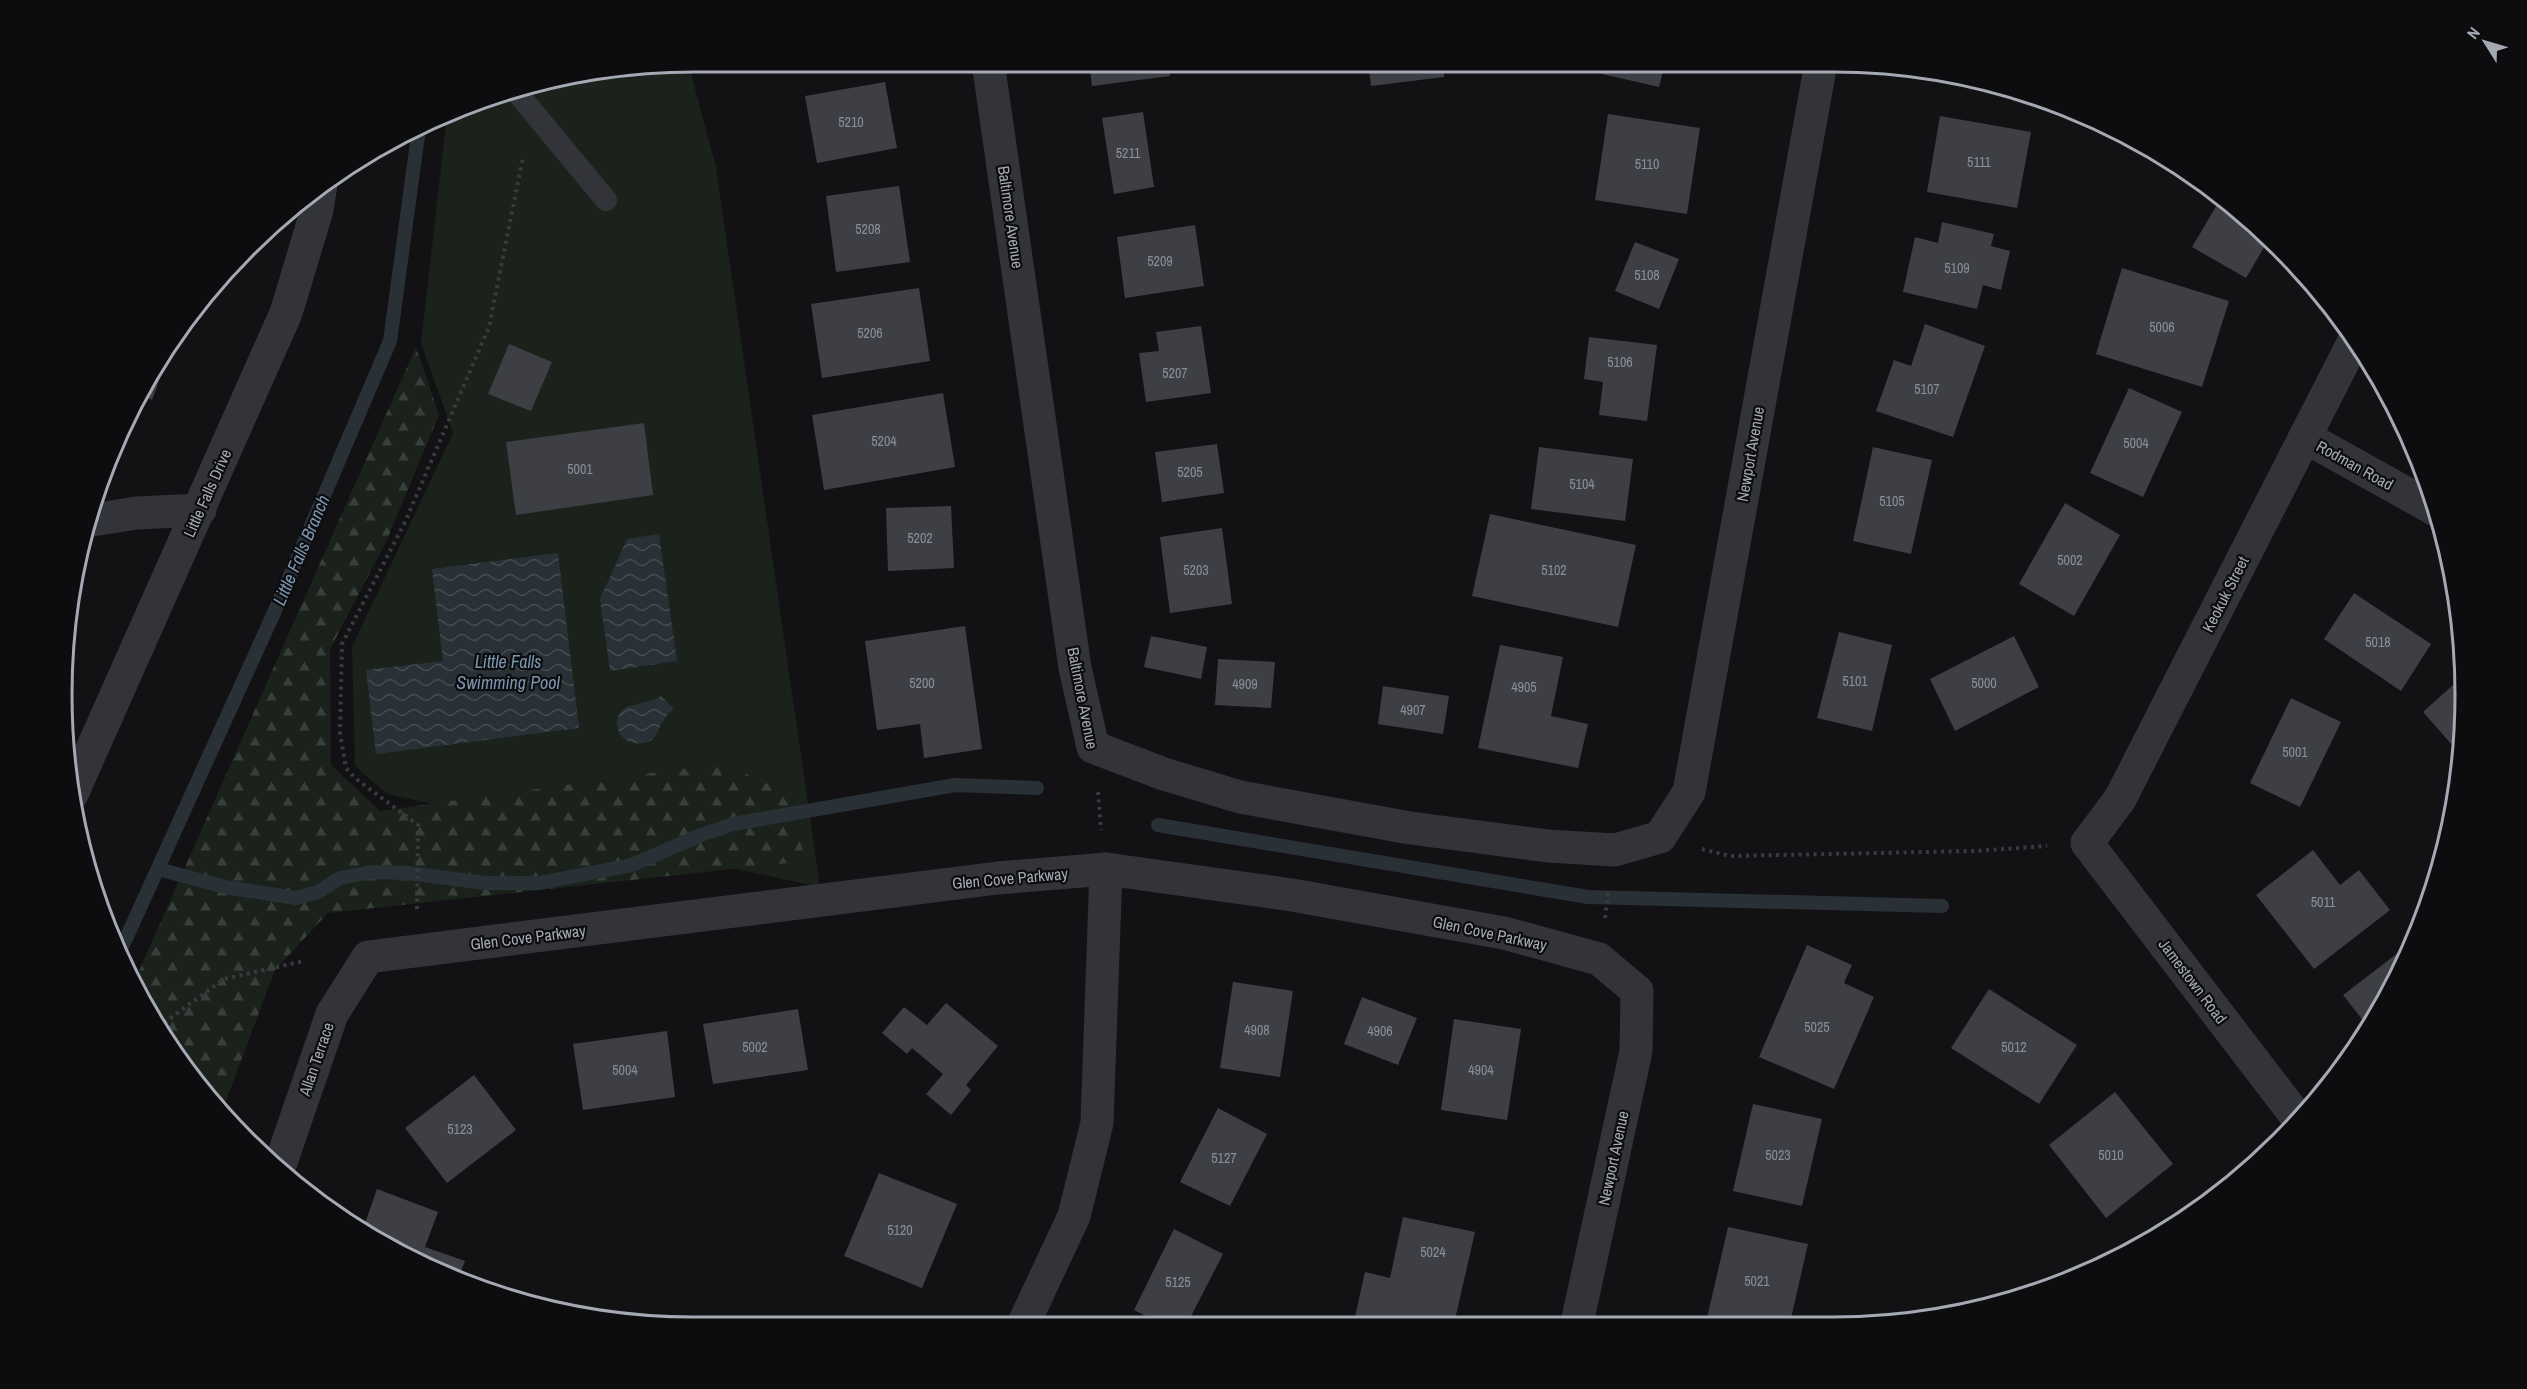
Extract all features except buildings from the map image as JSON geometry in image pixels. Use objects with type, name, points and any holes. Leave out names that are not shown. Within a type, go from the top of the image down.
[{"type":"street","name":"Baltimore Avenue","points":[[989,72],[1075,668],[1093,747]]},
{"type":"street","name":"Newport Avenue","points":[[1660,837],[1689,792],[1819,72]]},
{"type":"street","name":"Little Falls Drive","points":[[78,781],[286,313],[319,199]]},
{"type":"street","name":"Keokuk Street","points":[[2087,843],[2120,799],[2350,349]]},
{"type":"street","name":"Rodman Road","points":[[2305,436],[2425,504]]},
{"type":"street","points":[[97,519],[136,513],[200,510]]},
{"type":"street","points":[[1093,747],[1164,774],[1240,797],[1410,828],[1548,846],[1615,850],[1660,837]]},
{"type":"street","name":"Jamestown Road","points":[[2087,843],[2294,1113]]},
{"type":"street","points":[[1027,1317],[1074,1216],[1097,1124],[1106,869]]},
{"type":"street","name":"Glen Cove Parkway","points":[[368,957],[998,878],[1106,869],[1292,895],[1504,933],[1599,960],[1637,991]]},
{"type":"street","name":"Allan Terrace","points":[[282,1161],[332,1014],[368,957]]},
{"type":"street","name":"Newport Avenue","points":[[1578,1317],[1636,1051],[1637,991]]},
{"type":"lane","points":[[521,97],[606,200]]},
{"type":"path","points":[[417,905],[418,825],[355,778],[346,768],[340,733],[342,644],[405,522],[489,327],[531,109]]},
{"type":"path","name":"Baltimore Avenue","points":[[1093,747],[1106,869]]},
{"type":"path","points":[[1660,837],[1730,856],[1974,851],[2087,843]]},
{"type":"path","points":[[1604,925],[1610,883]]},
{"type":"path","points":[[165,1022],[224,979],[304,961]]},
{"type":"green space","points":[[691,72],[716,167],[820,887],[387,794],[355,766],[352,647],[453,433],[421,343],[446,124],[494,105],[573,84],[613,77]]},
{"type":"green space","points":[[416,347],[439,415],[386,542],[330,649],[331,765],[380,811],[723,763],[785,792],[806,861],[328,913],[275,970],[225,1104],[177,1040],[138,973]]},
{"type":"water","points":[[659,534],[677,661],[610,671],[600,599],[627,539]]},
{"type":"water","name":"Little Falls Swimming Pool","points":[[558,553],[579,728],[376,754],[366,670],[443,661],[432,569]]},
{"type":"water","points":[[661,696],[674,709],[665,717],[653,739],[636,743],[624,738],[617,727],[617,720],[623,709]]},
{"type":"waterway","name":"Little Falls Branch","points":[[124,943],[273,615],[390,341],[418,137]]},
{"type":"waterway","points":[[158,869],[225,887],[296,898],[318,892],[340,878],[371,872],[408,873],[485,883],[539,883],[632,865],[701,835],[733,824],[955,785],[1037,788]]},
{"type":"waterway","points":[[1158,825],[1588,897],[1942,906]]}]
